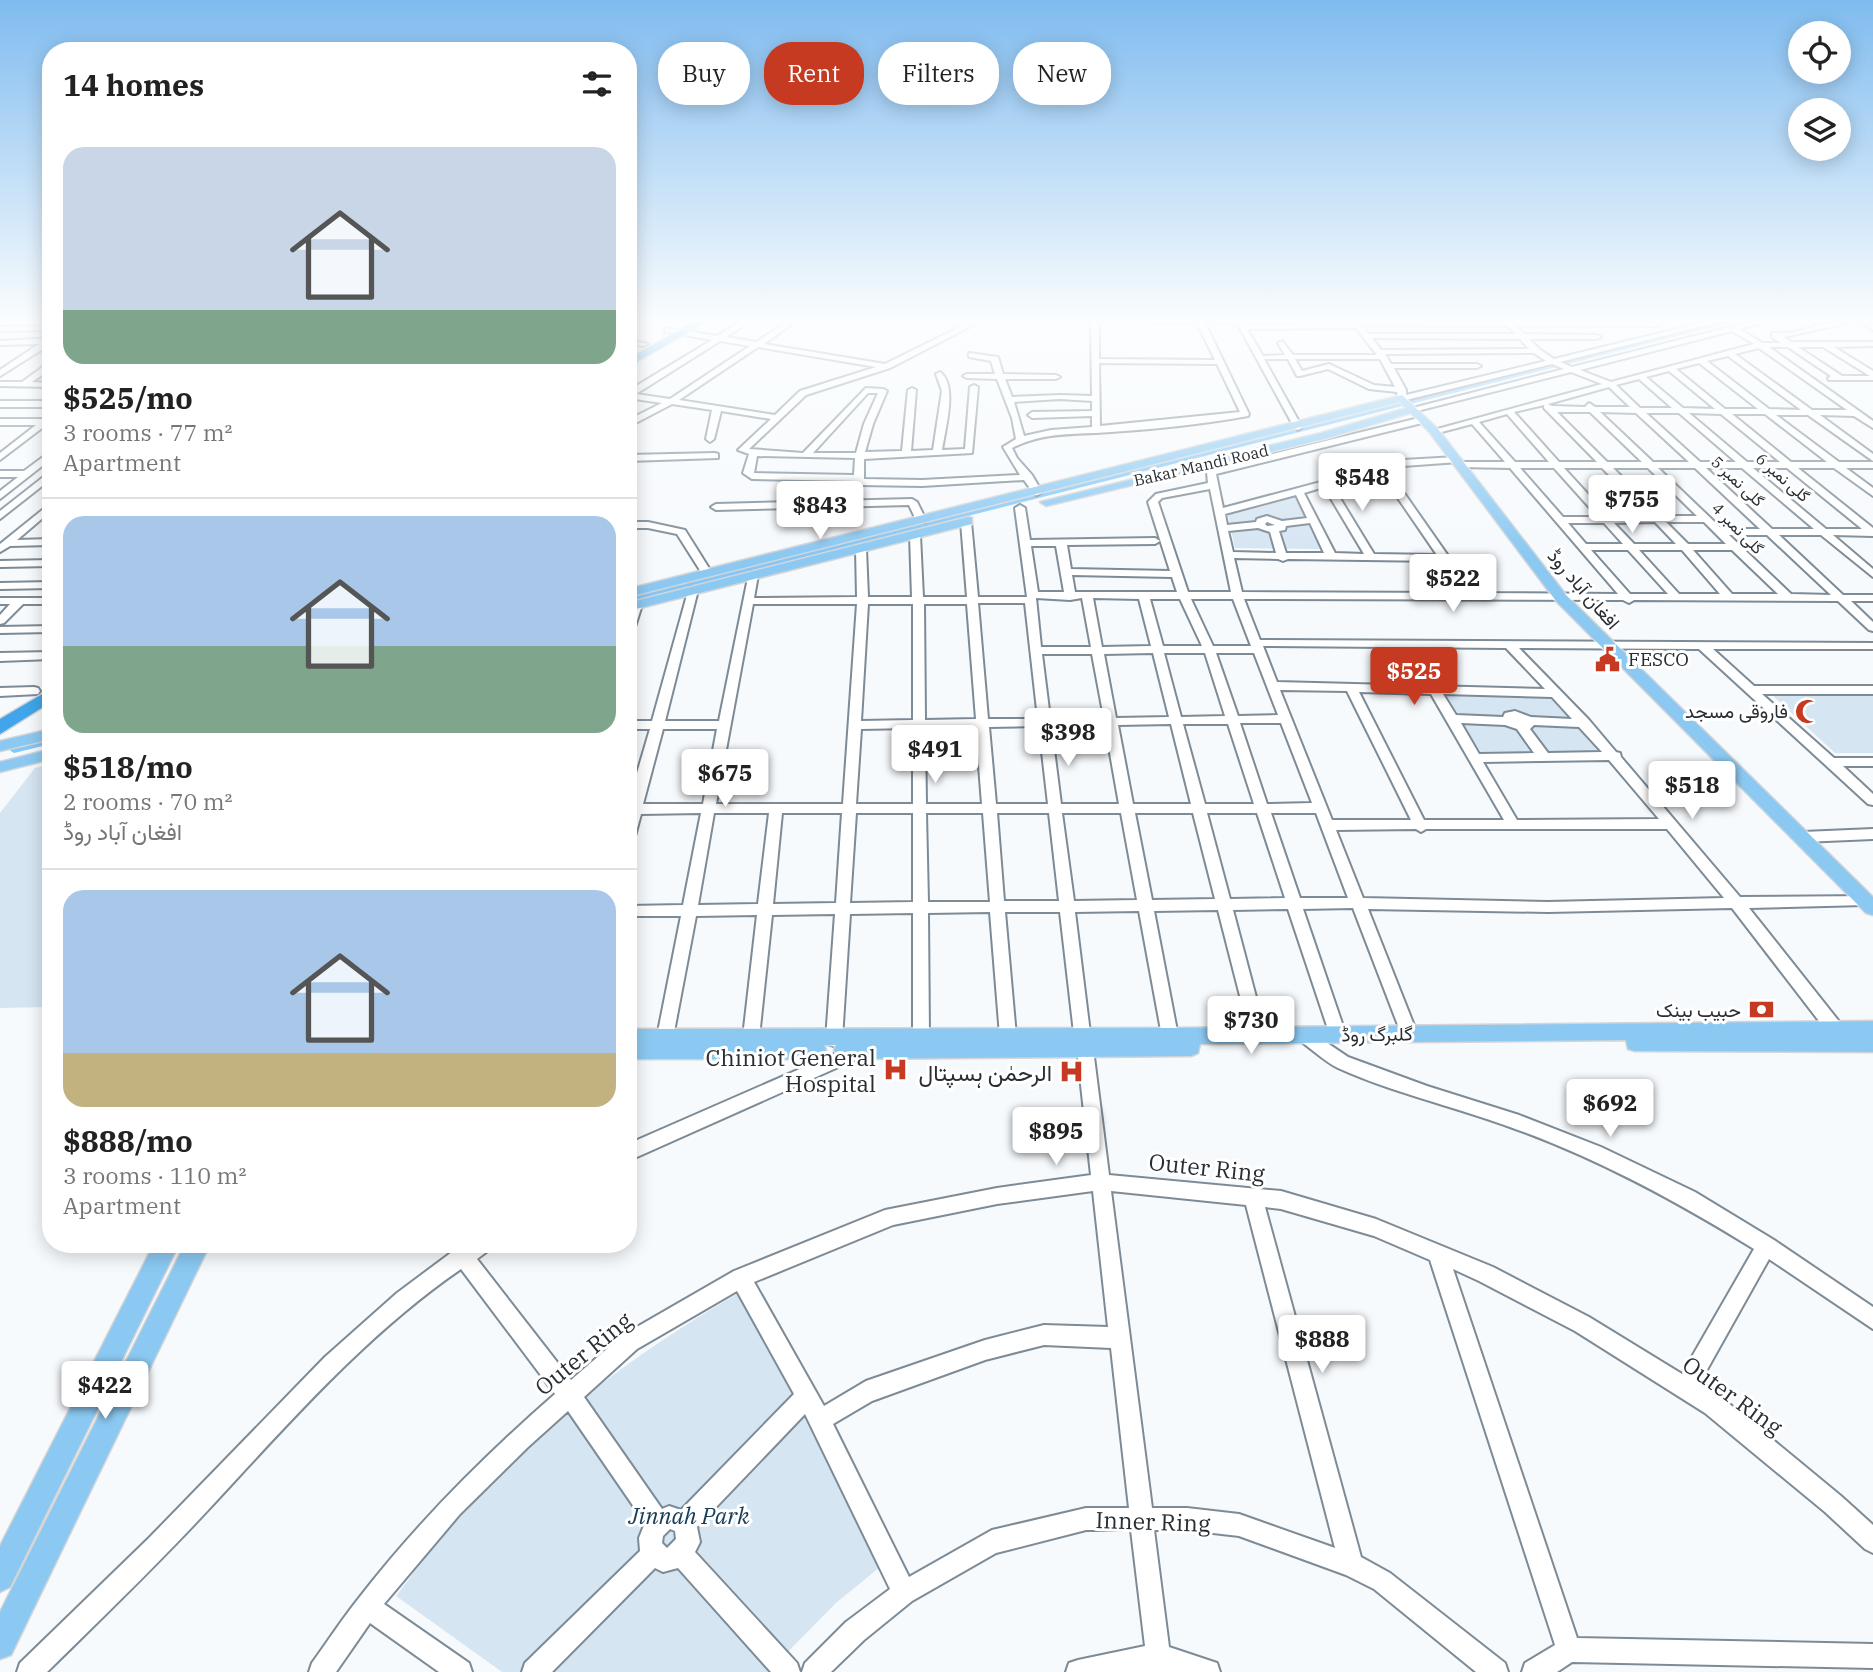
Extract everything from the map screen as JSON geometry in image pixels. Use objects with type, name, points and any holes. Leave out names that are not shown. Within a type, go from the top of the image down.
[{"type":"highway","points":[[0,713],[42,692]]},
{"type":"highway","points":[[0,728],[42,692]]},
{"type":"main road","name":"Bakar Mandi Road","points":[[637,591],[1298,427],[1413,408]]},
{"type":"main road","name":"Bakar Mandi Road","points":[[637,605],[1020,508],[1211,474],[1413,408]]},
{"type":"main road","name":"افغان آباد روڈ","points":[[1413,408],[1562,598],[1869,904]]},
{"type":"main road","points":[[870,533],[881,543]]},
{"type":"main road","points":[[0,746],[42,736]]},
{"type":"main road","points":[[0,766],[42,756]]},
{"type":"main road","name":"گلبرگ روڈ","points":[[637,1037],[834,1039],[1008,1036],[1083,1041],[1170,1035],[1322,1038],[1409,1033],[1835,1029],[1869,1040]]},
{"type":"main road","name":"گلبرگ روڈ","points":[[637,1050],[859,1050],[1083,1041],[1322,1038],[1869,1040]]},
{"type":"main road","points":[[0,1577],[162,1253]]},
{"type":"main road","points":[[0,1644],[194,1253]]},
{"type":"street","points":[[643,397],[775,417]]},
{"type":"street","points":[[637,419],[678,397]]},
{"type":"street","points":[[798,397],[743,450],[753,455],[969,451],[973,397]]},
{"type":"street","points":[[806,455],[860,397]]},
{"type":"street","points":[[858,478],[860,454],[873,410],[880,397]]},
{"type":"street","points":[[906,453],[911,397]]},
{"type":"street","points":[[937,453],[945,397]]},
{"type":"street","points":[[1008,397],[1020,439]]},
{"type":"street","points":[[1060,397],[1096,399],[1096,430]]},
{"type":"street","points":[[1009,400],[1060,397]]},
{"type":"street","points":[[1037,492],[1029,477],[1009,455],[1007,447],[1020,439],[1071,430],[1096,430],[1245,414],[1237,397]]},
{"type":"street","points":[[1281,397],[1298,427]]},
{"type":"street","points":[[1392,397],[1413,408],[1475,422],[1509,412],[1546,406],[1570,397]]},
{"type":"street","points":[[1406,397],[1413,408]]},
{"type":"street","name":"Bakar Mandi Road","points":[[1413,408],[1441,397]]},
{"type":"street","name":"Bakar Mandi Road","points":[[1413,408],[1451,397]]},
{"type":"street","name":"گلی نمبر 4","points":[[1577,397],[1652,465],[1721,532],[1732,547],[1787,597]]},
{"type":"street","name":"گلی نمبر 5","points":[[1624,397],[1873,628]]},
{"type":"street","name":"گلی نمبر 6","points":[[1666,397],[1873,574]]},
{"type":"street","points":[[1707,397],[1873,532]]},
{"type":"street","points":[[1750,397],[1873,493]]},
{"type":"street","points":[[1790,397],[1873,458]]},
{"type":"street","points":[[1833,397],[1873,425]]},
{"type":"street","points":[[0,404],[42,404]]},
{"type":"street","points":[[1546,406],[1684,412],[1855,412]]},
{"type":"street","points":[[1546,406],[1607,465],[1729,598]]},
{"type":"street","points":[[1413,408],[1211,474],[1159,496],[1153,502],[1184,596],[1209,649],[1295,906],[1322,1038],[1342,1062],[1513,1120],[1595,1153],[1688,1198],[1873,1319]]},
{"type":"street","points":[[710,439],[717,409]]},
{"type":"street","points":[[1509,412],[1633,546],[1678,599]]},
{"type":"street","points":[[1032,415],[1096,413]]},
{"type":"street","points":[[1,423],[42,421]]},
{"type":"street","points":[[1475,422],[1629,600]]},
{"type":"street","points":[[0,457],[42,426]]},
{"type":"street","points":[[753,455],[748,474],[752,476],[858,478],[862,482],[910,483],[1029,477]]},
{"type":"street","points":[[637,458],[715,456]]},
{"type":"street","points":[[1221,512],[1415,461],[1513,466],[1873,465]]},
{"type":"street","points":[[0,496],[42,462]]},
{"type":"street","points":[[1383,470],[1472,598]]},
{"type":"street","points":[[0,474],[42,474]]},
{"type":"street","points":[[1211,474],[1237,595],[1409,1033]]},
{"type":"street","points":[[0,516],[42,481]]},
{"type":"street","points":[[1327,484],[1371,557]]},
{"type":"street","points":[[1299,492],[1332,558]]},
{"type":"street","points":[[716,507],[912,502],[921,520]]},
{"type":"street","points":[[1258,503],[1264,522]]},
{"type":"street","points":[[2,544],[42,505]]},
{"type":"street","points":[[1020,508],[1159,1664]]},
{"type":"street","points":[[2,544],[42,513]]},
{"type":"street","points":[[1558,520],[1706,519]]},
{"type":"street","points":[[1222,529],[1264,522],[1278,527],[1313,520]]},
{"type":"street","points":[[965,522],[1008,1036]]},
{"type":"street","points":[[637,525],[681,532],[707,573]]},
{"type":"street","points":[[1278,527],[1283,558]]},
{"type":"street","points":[[1721,532],[1873,532]]},
{"type":"street","points":[[915,535],[918,601],[921,1037]]},
{"type":"street","points":[[1024,543],[1155,541]]},
{"type":"street","points":[[2,544],[42,542]]},
{"type":"street","points":[[1061,543],[1070,597]]},
{"type":"street","points":[[1582,547],[1732,547]]},
{"type":"street","points":[[834,1039],[863,600],[862,548]]},
{"type":"street","points":[[1228,555],[1283,558],[1444,558]]},
{"type":"street","points":[[0,564],[42,563]]},
{"type":"street","points":[[1066,572],[1176,573]]},
{"type":"street","points":[[664,1037],[752,575]]},
{"type":"street","points":[[0,586],[42,584]]},
{"type":"street","points":[[637,792],[693,590]]},
{"type":"street","points":[[749,600],[972,601],[1087,596],[1237,595],[1629,600],[1873,598]]},
{"type":"street","points":[[1087,596],[1100,651],[1170,1035]]},
{"type":"street","points":[[1144,597],[1258,1035]]},
{"type":"street","points":[[0,601],[42,601]]},
{"type":"street","points":[[0,621],[20,601]]},
{"type":"street","points":[[0,630],[42,629]]},
{"type":"street","points":[[1037,651],[1256,646],[1873,646]]},
{"type":"street","points":[[1511,646],[1615,756],[1737,901],[1835,1029]]},
{"type":"street","points":[[1704,647],[1873,801]]},
{"type":"street","points":[[0,657],[42,655]]},
{"type":"street","points":[[1273,686],[1557,693]]},
{"type":"street","points":[[1352,689],[1421,827]]},
{"type":"street","points":[[1434,690],[1454,719],[1513,824]]},
{"type":"street","points":[[1752,690],[1873,690]]},
{"type":"street","points":[[0,692],[42,692]]},
{"type":"street","points":[[1498,692],[1512,718]]},
{"type":"street","points":[[1454,719],[1512,718],[1525,724],[1585,723]]},
{"type":"street","points":[[854,724],[1286,719]]},
{"type":"street","points":[[1525,724],[1544,757]]},
{"type":"street","points":[[637,725],[724,725]]},
{"type":"street","points":[[1476,758],[1615,756]]},
{"type":"street","points":[[1831,762],[1873,762]]},
{"type":"street","points":[[637,809],[1322,808]]},
{"type":"street","points":[[751,1037],[776,809]]},
{"type":"street","points":[[1328,825],[1421,827],[1671,824]]},
{"type":"street","points":[[1803,837],[1873,834]]},
{"type":"street","points":[[637,911],[1295,906],[1358,903],[1548,907],[1737,901],[1869,904]]},
{"type":"street","points":[[637,1149],[882,1038]]},
{"type":"street","name":"Outer Ring","points":[[321,1672],[367,1606],[452,1506],[569,1394],[630,1342],[741,1278],[892,1216],[997,1196],[1101,1182],[1281,1200],[1376,1228],[1486,1274],[1582,1324],[1713,1405],[1833,1504],[1873,1541]]},
{"type":"street","points":[[1253,1196],[1351,1564]]},
{"type":"street","points":[[1685,1388],[1766,1247]]},
{"type":"street","points":[[29,1672],[197,1506],[308,1386],[468,1253]]},
{"type":"street","points":[[474,1253],[658,1523]]},
{"type":"street","points":[[1438,1255],[1569,1650]]},
{"type":"street","points":[[741,1278],[820,1420],[904,1593]]},
{"type":"street","points":[[820,1420],[866,1392],[985,1350],[1044,1335],[1119,1338]]},
{"type":"street","points":[[685,1523],[807,1396]]},
{"type":"street","points":[[653,1554],[651,1535],[658,1523],[669,1517],[685,1523]]},
{"type":"street","name":"Inner Ring","points":[[814,1672],[855,1631],[904,1593],[992,1542],[1086,1519],[1141,1518],[1187,1519],[1239,1525],[1351,1564],[1382,1581],[1496,1672]]},
{"type":"street","points":[[653,1554],[663,1560],[681,1554],[688,1542],[685,1523]]},
{"type":"street","points":[[534,1672],[653,1554]]},
{"type":"street","points":[[681,1554],[788,1672]]},
{"type":"street","points":[[367,1606],[460,1672]]},
{"type":"street","points":[[1534,1672],[1569,1650],[1873,1656]]},
{"type":"street","points":[[1078,1672],[1159,1664],[1208,1672]]},
{"type":"green space","points":[[1301,492],[1321,549],[1235,548],[1227,511]]},
{"type":"green space","points":[[1445,694],[1554,697],[1605,754],[1483,756]]},
{"type":"green space","points":[[1772,695],[1873,695],[1873,753],[1835,753]]},
{"type":"green space","points":[[42,766],[42,1007],[0,1008],[0,813],[35,768]]},
{"type":"green space","name":"Jinnah Park","points":[[744,1290],[891,1558],[836,1603],[768,1672],[502,1672],[396,1596],[457,1518],[528,1445],[632,1361]]},
{"type":"waterway","points":[[637,597],[1432,397]]},
{"type":"waterway","points":[[14,749],[42,742]]},
{"type":"place","name":"FESCO","points":[[1608,659]]},
{"type":"place","name":"فاروقی مسجد","points":[[1808,711]]},
{"type":"place","name":"حبیب بینک","points":[[1761,1010]]},
{"type":"place","name":"Chiniot General Hospital","points":[[896,1070]]},
{"type":"place","name":"الرحمٰن ہسپتال","points":[[1072,1072]]}]
